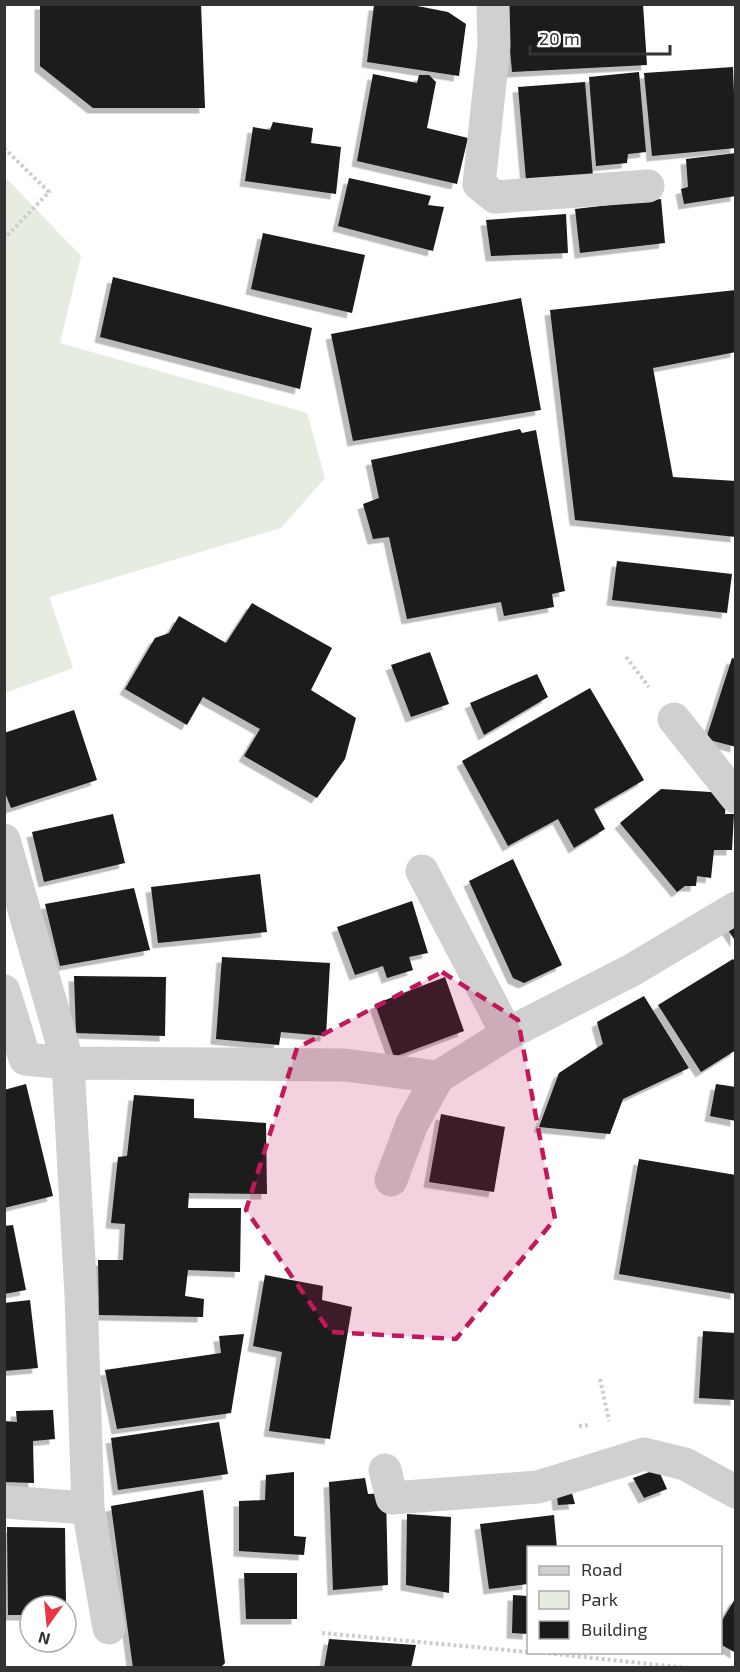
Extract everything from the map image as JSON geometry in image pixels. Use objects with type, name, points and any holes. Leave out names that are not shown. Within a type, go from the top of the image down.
[{"type":"street","points":[[493,4],[494,46],[479,184],[495,197],[648,186]]},
{"type":"street","points":[[674,719],[735,797]]},
{"type":"street","points":[[4,840],[68,1063],[81,1295],[88,1508],[109,1628]]},
{"type":"street","points":[[422,871],[507,1034]]},
{"type":"street","points":[[391,1180],[412,1124],[438,1077],[507,1034],[632,970],[735,908]]},
{"type":"street","points":[[4,991],[25,1059],[68,1063],[344,1065],[438,1077]]},
{"type":"street","points":[[385,1470],[392,1498],[538,1487],[644,1454],[685,1464],[735,1492]]},
{"type":"street","points":[[4,1503],[88,1508]]},
{"type":"path","points":[[4,148],[49,192],[4,239]]},
{"type":"path","points":[[322,1633],[527,1652]]},
{"type":"path","points":[[546,1654],[688,1668]]},
{"type":"highlighted area","points":[[442,972],[518,1020],[555,1219],[456,1339],[330,1332],[246,1210],[297,1048]]},
{"type":"green space","points":[[5,177],[81,256],[60,343],[307,413],[325,478],[281,528],[49,597],[73,668],[5,693]]},
{"type":"building","points":[[40,4],[201,4],[205,108],[93,108],[40,66]]},
{"type":"building","points":[[643,4],[647,65],[512,72],[506,5]]},
{"type":"building","points":[[374,5],[412,5],[448,12],[466,24],[459,76],[367,62]]},
{"type":"building","points":[[733,67],[736,148],[652,156],[644,73]]},
{"type":"building","points":[[639,72],[646,152],[628,154],[627,163],[596,166],[589,77]]},
{"type":"building","points":[[373,74],[417,83],[419,75],[429,75],[436,82],[427,128],[468,138],[457,184],[357,161]]},
{"type":"building","points":[[585,82],[593,177],[526,180],[518,87]]},
{"type":"building","points":[[273,122],[313,128],[311,143],[341,147],[336,194],[245,181],[253,127],[270,130]]},
{"type":"building","points":[[736,153],[736,196],[684,204],[681,189],[688,187],[686,159]]},
{"type":"building","points":[[349,178],[431,196],[428,205],[444,207],[433,251],[338,226]]},
{"type":"building","points":[[661,199],[665,243],[580,253],[575,209]]},
{"type":"building","points":[[566,214],[568,253],[491,256],[486,220]]},
{"type":"building","points":[[263,233],[365,255],[352,313],[251,289]]},
{"type":"building","points":[[113,277],[312,328],[300,389],[100,337]]},
{"type":"building","points":[[736,290],[736,352],[653,368],[673,477],[736,481],[736,537],[575,520],[550,310]]},
{"type":"building","points":[[521,298],[541,410],[353,441],[331,334]]},
{"type":"building","points":[[520,429],[522,433],[536,430],[565,591],[552,594],[554,607],[504,616],[501,602],[407,619],[389,537],[373,539],[363,504],[379,498],[371,460]]},
{"type":"building","points":[[617,561],[732,574],[727,613],[612,600]]},
{"type":"building","points":[[252,603],[332,648],[311,690],[356,718],[345,759],[317,798],[244,756],[260,729],[203,697],[187,725],[125,689],[155,638],[169,633],[179,616],[226,643]]},
{"type":"building","points":[[430,652],[449,704],[411,717],[391,665]]},
{"type":"building","points":[[732,658],[736,659],[736,747],[706,739]]},
{"type":"building","points":[[537,674],[548,697],[484,735],[470,703]]},
{"type":"building","points":[[590,688],[644,780],[594,809],[605,829],[574,848],[558,819],[508,846],[462,761]]},
{"type":"building","points":[[74,710],[97,780],[11,808],[4,790],[4,733]]},
{"type":"building","points":[[661,789],[727,793],[725,814],[734,814],[732,850],[714,850],[711,878],[697,876],[696,886],[685,886],[677,892],[620,823]]},
{"type":"building","points":[[113,814],[125,863],[44,882],[32,832]]},
{"type":"building","points":[[513,859],[562,965],[524,983],[513,978],[469,881]]},
{"type":"building","points":[[260,874],[267,932],[158,943],[151,887]]},
{"type":"building","points":[[134,888],[150,950],[60,966],[45,904]]},
{"type":"building","points":[[412,901],[428,953],[409,957],[413,970],[387,978],[383,966],[355,975],[337,927]]},
{"type":"building","points":[[736,922],[736,942],[726,927]]},
{"type":"building","points":[[222,957],[330,963],[326,1036],[281,1032],[279,1045],[216,1039]]},
{"type":"building","points":[[733,959],[736,963],[736,1050],[701,1072],[658,1005]]},
{"type":"building","points":[[74,976],[166,977],[165,1036],[76,1033]]},
{"type":"building","points":[[445,977],[464,1031],[394,1057],[375,1004]]},
{"type":"building","points":[[644,996],[689,1068],[623,1099],[610,1134],[539,1127],[559,1073],[603,1044],[597,1022]]},
{"type":"building","points":[[26,1084],[53,1196],[4,1208],[4,1090]]},
{"type":"building","points":[[716,1084],[736,1087],[736,1121],[710,1116]]},
{"type":"building","points":[[134,1095],[194,1099],[194,1118],[266,1123],[267,1194],[189,1193],[188,1208],[241,1208],[240,1272],[188,1270],[185,1296],[204,1299],[203,1317],[99,1315],[98,1260],[123,1260],[125,1224],[111,1223],[118,1157],[127,1156]]},
{"type":"building","points":[[441,1114],[505,1127],[494,1192],[429,1182]]},
{"type":"building","points":[[639,1159],[736,1175],[736,1294],[619,1274]]},
{"type":"building","points":[[13,1225],[26,1290],[4,1294],[4,1226]]},
{"type":"building","points":[[265,1275],[323,1286],[322,1300],[352,1307],[330,1439],[269,1431],[282,1352],[253,1346]]},
{"type":"building","points":[[30,1300],[38,1368],[4,1371],[4,1303]]},
{"type":"building","points":[[703,1331],[736,1333],[736,1400],[699,1398]]},
{"type":"building","points":[[244,1334],[231,1413],[117,1429],[105,1370],[221,1353],[219,1336]]},
{"type":"building","points":[[53,1410],[55,1439],[33,1441],[34,1483],[4,1482],[4,1421],[17,1422],[16,1411]]},
{"type":"building","points":[[219,1422],[228,1474],[118,1490],[111,1438]]},
{"type":"building","points":[[658,1469],[667,1489],[644,1498],[633,1478]]},
{"type":"building","points":[[294,1472],[294,1536],[306,1537],[304,1555],[239,1551],[239,1501],[265,1500],[266,1475]]},
{"type":"building","points":[[365,1478],[368,1494],[386,1493],[388,1585],[333,1590],[329,1482]]},
{"type":"building","points":[[570,1486],[575,1504],[558,1505],[556,1487]]},
{"type":"building","points":[[203,1490],[225,1663],[220,1668],[133,1668],[111,1506]]},
{"type":"building","points":[[407,1514],[451,1517],[449,1593],[406,1585]]},
{"type":"building","points":[[554,1515],[557,1546],[527,1546],[527,1584],[489,1589],[480,1524]]},
{"type":"building","points":[[7,1527],[65,1528],[66,1594],[18,1594],[18,1615],[8,1615]]},
{"type":"building","points":[[244,1573],[297,1573],[297,1619],[246,1619]]},
{"type":"building","points":[[513,1595],[527,1596],[527,1634],[512,1633]]},
{"type":"building","points":[[736,1597],[736,1653],[722,1645],[722,1621]]},
{"type":"building","points":[[329,1639],[416,1645],[411,1668],[324,1668]]}]
